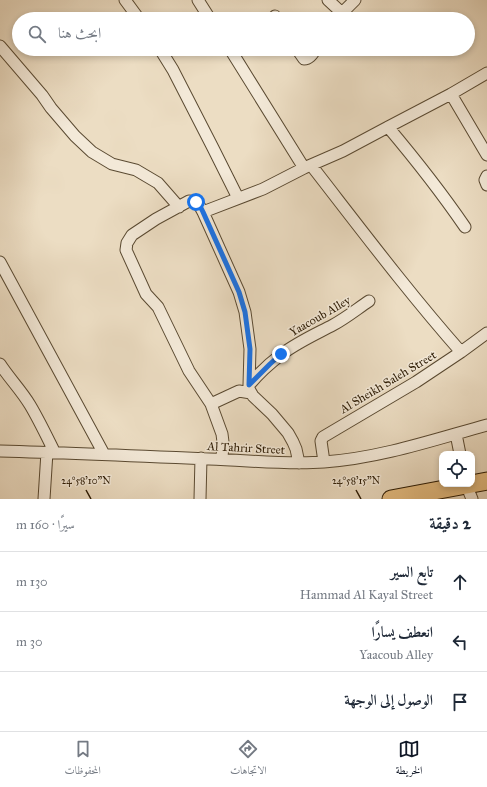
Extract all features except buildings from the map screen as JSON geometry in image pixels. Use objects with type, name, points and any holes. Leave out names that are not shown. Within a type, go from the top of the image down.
[{"type":"main road","points":[[391,499],[468,489],[487,481]]},
{"type":"street","points":[[126,0],[134,12]]},
{"type":"street","points":[[198,0],[206,12]]},
{"type":"street","points":[[328,0],[338,12]]},
{"type":"street","points":[[346,12],[356,0]]},
{"type":"street","points":[[0,46],[75,136],[92,152],[112,164],[136,170],[158,183],[179,207]]},
{"type":"street","points":[[164,56],[180,83],[238,198]]},
{"type":"street","points":[[235,56],[307,167],[461,352]]},
{"type":"street","points":[[302,56],[304,59],[310,56]]},
{"type":"street","points":[[203,212],[263,189],[343,151],[451,94],[487,73]]},
{"type":"street","points":[[451,94],[487,155]]},
{"type":"street","points":[[388,127],[432,181],[465,227]]},
{"type":"street","points":[[487,176],[487,185]]},
{"type":"street","points":[[222,459],[222,434],[211,404],[189,371],[158,307],[146,294],[126,250],[127,243],[132,236],[156,219],[189,201],[199,204],[239,292],[245,312],[250,349],[250,389],[288,433],[296,450],[299,463]]},
{"type":"street","points":[[0,262],[104,454]]},
{"type":"street","name":"Yaacoub Alley","points":[[250,389],[270,364],[281,354],[334,324],[369,301]]},
{"type":"street","name":"Al Sheikh Saleh Street","points":[[324,462],[321,441],[323,437],[416,382],[487,333]]},
{"type":"street","points":[[0,364],[30,405],[51,453],[44,499]]},
{"type":"street","points":[[211,404],[239,391],[250,389]]},
{"type":"street","name":"Al Tahrir Street","points":[[0,451],[104,454],[267,462],[324,462],[377,455],[487,425]]},
{"type":"street","points":[[456,434],[459,451]]},
{"type":"street","points":[[200,499],[201,458]]},
{"type":"route","points":[[196,202],[199,204],[230,269],[245,312],[250,349],[249,385],[281,354]]}]
